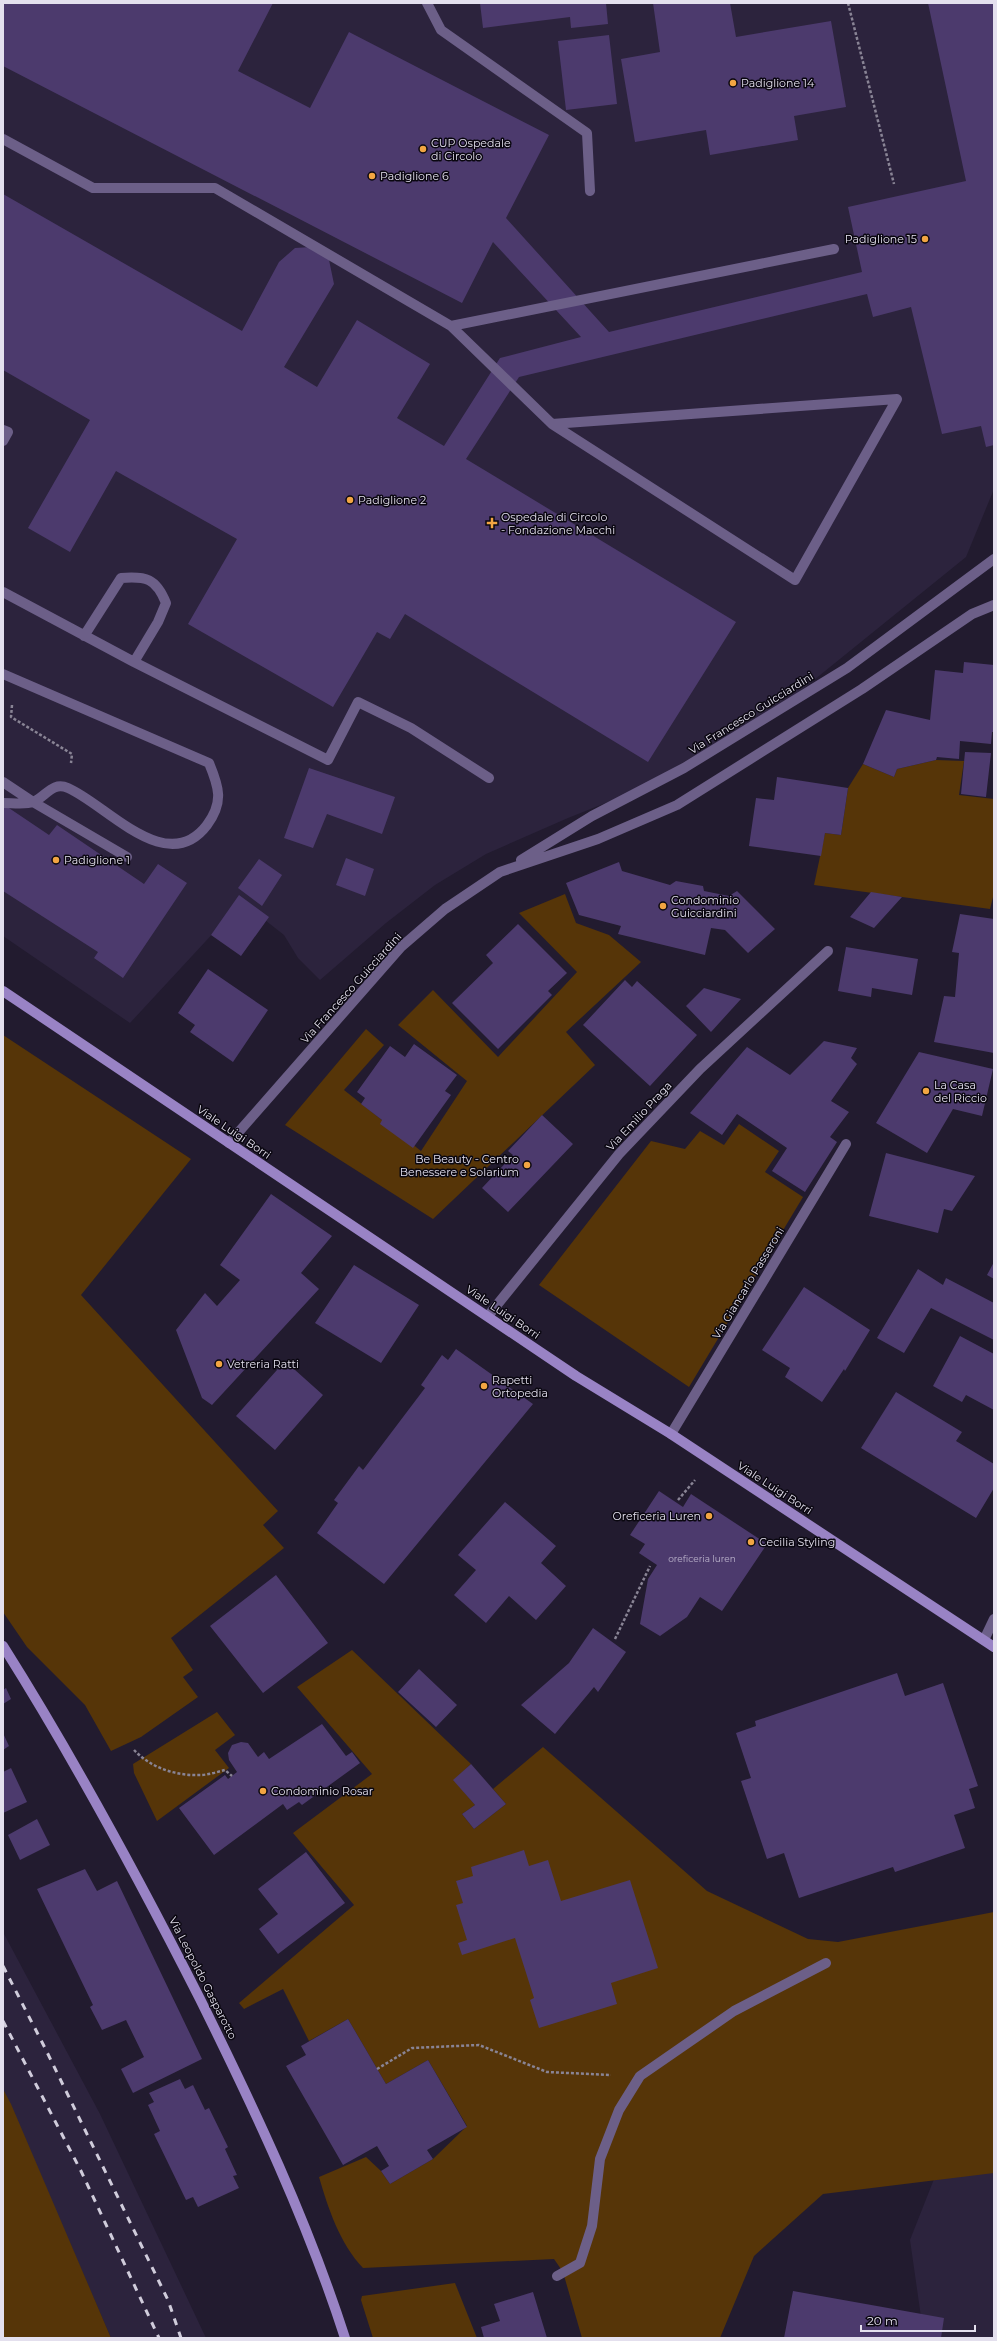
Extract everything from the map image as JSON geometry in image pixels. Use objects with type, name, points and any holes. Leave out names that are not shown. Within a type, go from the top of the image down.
[{"type":"main road","name":"Viale Luigi Borri","points":[[3,991],[576,1376],[671,1434],[994,1646]]},
{"type":"main road","name":"Via Leopoldo Gasparotto","points":[[3,1646],[53,1727],[103,1814],[160,1921],[243,2087],[291,2191],[327,2283],[345,2338]]},
{"type":"street","points":[[427,3],[440,30],[586,133],[590,191]]},
{"type":"street","points":[[3,139],[93,188],[215,188],[451,326],[552,424],[794,580],[897,399],[552,424]]},
{"type":"street","points":[[451,326],[834,249]]},
{"type":"street","points":[[3,430],[8,432],[3,441]]},
{"type":"street","name":"Via Francesco Guicciardini","points":[[508,869],[592,816],[684,768],[847,668],[994,559]]},
{"type":"street","points":[[84,636],[121,578],[141,576],[160,588],[166,603],[158,622],[134,662]]},
{"type":"street","points":[[3,592],[134,662],[328,760],[358,702],[411,728],[489,778]]},
{"type":"street","name":"Via Francesco Guicciardini","points":[[229,1143],[401,947],[445,909],[500,872],[598,839],[677,805],[862,689],[972,614],[994,605]]},
{"type":"street","points":[[3,674],[209,762],[218,786],[216,812],[200,835],[175,845],[147,838],[67,787],[50,788],[34,802],[3,803]]},
{"type":"street","points":[[3,782],[127,857]]},
{"type":"street","name":"Via Emilio Praga","points":[[488,1316],[625,1148],[700,1069],[828,951]]},
{"type":"street","name":"Via Giancarlo Passeroni","points":[[671,1434],[846,1144]]},
{"type":"street","points":[[984,1640],[994,1618]]},
{"type":"street","points":[[557,2276],[580,2263],[592,2226],[600,2160],[619,2110],[640,2076],[734,2012],[826,1963]]},
{"type":"path","points":[[848,3],[894,184]]},
{"type":"path","points":[[615,1639],[650,1566]]},
{"type":"path","points":[[134,1750],[142,1759],[158,1769],[200,1775],[225,1770],[232,1776]]},
{"type":"path","points":[[377,2069],[412,2048],[479,2045],[547,2072],[640,2076]]},
{"type":"shaded area","name":"Ospedale di Circolo - Fondazione Macchi","points":[[3,3],[994,3],[994,489],[966,557],[788,701],[633,792],[568,818],[486,854],[435,885],[386,923],[320,980],[298,958],[284,935],[242,902],[130,1023],[3,936]]},
{"type":"shaded area","points":[[936,760],[964,761],[959,795],[994,799],[994,893],[990,909],[814,885],[825,833],[841,835],[848,788],[863,764],[894,777],[897,769]]},
{"type":"shaded area","points":[[565,894],[576,923],[609,935],[641,962],[566,1032],[595,1065],[433,1219],[285,1125],[366,1029],[384,1045],[344,1090],[421,1151],[467,1081],[398,1025],[433,990],[498,1057],[577,972],[519,913]]},
{"type":"shaded area","points":[[3,1035],[191,1159],[81,1295],[278,1511],[263,1525],[284,1548],[171,1638],[193,1670],[183,1677],[198,1697],[141,1737],[111,1751],[85,1705],[27,1647],[3,1612]]},
{"type":"shaded area","points":[[739,1124],[779,1151],[765,1172],[803,1197],[689,1387],[539,1285],[651,1141],[685,1149],[700,1131],[724,1145]]},
{"type":"shaded area","points":[[352,1650],[471,1764],[454,1780],[475,1805],[462,1814],[474,1829],[506,1804],[493,1789],[543,1747],[707,1891],[808,1939],[838,1942],[994,1912],[994,2173],[823,2194],[754,2256],[720,2338],[582,2338],[563,2272],[554,2259],[363,2268],[341,2237],[326,2201],[319,2177],[366,2157],[381,2171],[390,2184],[433,2159],[467,2126],[428,2060],[386,2084],[348,2019],[309,2041],[283,1989],[244,2009],[239,2003],[354,1905],[293,1833],[372,1774],[297,1687]]},
{"type":"shaded area","points":[[217,1712],[235,1735],[215,1750],[229,1768],[157,1821],[134,1773],[133,1764]]},
{"type":"shaded area","points":[[3,1932],[100,2114],[206,2338],[111,2338],[3,2089]]},
{"type":"shaded area","points":[[994,2027],[994,2338],[924,2338],[910,2240]]},
{"type":"shaded area","points":[[3,2089],[11,2104],[111,2338],[3,2338]]},
{"type":"shaded area","points":[[455,2283],[477,2338],[373,2338],[361,2300],[362,2296]]},
{"type":"building","points":[[3,3],[273,3],[238,71],[310,108],[349,32],[549,135],[506,218],[609,332],[862,272],[848,207],[966,181],[928,3],[994,3],[994,445],[986,447],[981,426],[942,434],[911,307],[873,317],[867,294],[519,377],[466,459],[736,622],[648,762],[405,614],[390,639],[377,632],[333,707],[188,624],[237,539],[116,471],[70,552],[28,528],[90,420],[3,370],[3,194],[242,331],[279,262],[295,248],[311,247],[329,260],[334,284],[284,367],[317,387],[357,320],[430,364],[397,418],[444,446],[500,358],[581,337],[493,242],[462,303],[3,66]]},
{"type":"building","points":[[480,3],[606,3],[608,24],[571,28],[570,17],[483,28]]},
{"type":"building","name":"Padiglione 14","points":[[653,3],[730,3],[736,37],[831,21],[846,107],[794,116],[798,140],[710,155],[706,130],[635,142],[621,59],[660,52]]},
{"type":"building","points":[[609,35],[617,104],[566,110],[558,41]]},
{"type":"building","points":[[964,662],[994,665],[994,732],[992,732],[991,744],[960,741],[959,759],[937,757],[936,760],[897,769],[894,777],[863,764],[886,710],[930,720],[935,670],[963,673]]},
{"type":"building","points":[[965,752],[991,753],[986,797],[961,794]]},
{"type":"building","points":[[309,768],[395,797],[382,834],[327,814],[313,848],[284,838]]},
{"type":"building","points":[[777,777],[848,788],[841,835],[825,833],[821,856],[749,846],[756,798],[774,800]]},
{"type":"building","name":"Padiglione 1","points":[[3,804],[49,835],[57,825],[144,884],[158,864],[187,883],[123,978],[94,958],[98,952],[3,891]]},
{"type":"building","points":[[346,858],[374,869],[365,896],[336,885]]},
{"type":"building","points":[[259,859],[282,875],[262,906],[238,888]]},
{"type":"building","name":"Condominio Guicciardini","points":[[619,862],[622,871],[670,885],[676,881],[703,886],[704,891],[729,896],[737,891],[775,929],[748,953],[725,930],[711,928],[705,955],[618,934],[621,926],[579,915],[566,883]]},
{"type":"building","points":[[871,892],[902,897],[874,928],[850,917]]},
{"type":"building","points":[[239,895],[269,917],[241,956],[211,935]]},
{"type":"building","points":[[960,914],[994,919],[994,1053],[934,1042],[944,996],[955,997],[959,953],[952,952]]},
{"type":"building","points":[[518,924],[567,973],[548,991],[552,995],[498,1049],[452,1003],[493,963],[486,955]]},
{"type":"building","points":[[846,947],[918,959],[912,995],[872,988],[871,997],[838,991]]},
{"type":"building","points":[[208,969],[268,1010],[233,1062],[190,1032],[195,1025],[178,1013]]},
{"type":"building","points":[[625,980],[632,987],[637,981],[697,1035],[650,1086],[583,1025]]},
{"type":"building","points":[[704,988],[741,999],[711,1032],[686,1006]]},
{"type":"building","points":[[824,1041],[857,1048],[851,1058],[857,1064],[831,1101],[849,1112],[830,1137],[837,1142],[805,1192],[772,1171],[787,1148],[737,1114],[722,1135],[690,1113],[747,1047],[790,1075]]},
{"type":"building","points":[[414,1044],[457,1075],[445,1091],[451,1095],[413,1148],[380,1124],[382,1120],[361,1104],[365,1098],[357,1092],[390,1046],[405,1057]]},
{"type":"building","points":[[919,1052],[993,1069],[982,1116],[953,1109],[927,1153],[876,1123]]},
{"type":"building","points":[[542,1115],[573,1144],[508,1212],[482,1188],[513,1155],[508,1151]]},
{"type":"building","points":[[886,1153],[975,1176],[952,1211],[944,1209],[938,1233],[869,1216]]},
{"type":"building","points":[[271,1194],[332,1236],[301,1273],[319,1289],[212,1405],[202,1398],[176,1330],[205,1293],[217,1306],[240,1280],[220,1265]]},
{"type":"building","points":[[994,1262],[994,1279],[987,1275]]},
{"type":"building","points":[[354,1265],[419,1305],[381,1363],[315,1323]]},
{"type":"building","points":[[918,1269],[943,1285],[946,1278],[994,1303],[994,1340],[931,1308],[904,1353],[877,1338]]},
{"type":"building","points":[[804,1287],[870,1330],[845,1371],[844,1369],[822,1402],[785,1377],[790,1368],[762,1350]]},
{"type":"building","points":[[960,1336],[994,1354],[994,1410],[966,1395],[962,1402],[933,1386]]},
{"type":"building","points":[[456,1349],[533,1404],[384,1584],[317,1533],[338,1503],[334,1500],[359,1466],[363,1470],[425,1388],[421,1385],[442,1355],[448,1360]]},
{"type":"building","name":"Vetreria Ratti","points":[[285,1361],[323,1395],[275,1450],[236,1416]]},
{"type":"building","points":[[896,1392],[962,1432],[956,1441],[994,1464],[994,1488],[976,1518],[861,1448]]},
{"type":"building","points":[[659,1491],[683,1507],[691,1494],[767,1544],[722,1611],[700,1597],[687,1617],[660,1636],[640,1624],[648,1579],[657,1565],[639,1553],[645,1544],[630,1535]]},
{"type":"building","points":[[505,1502],[556,1546],[541,1563],[566,1586],[536,1620],[509,1596],[486,1623],[454,1595],[476,1570],[458,1555]]},
{"type":"building","points":[[276,1575],[328,1643],[263,1693],[210,1626]]},
{"type":"building","points":[[593,1628],[626,1652],[598,1692],[594,1687],[555,1734],[521,1705],[569,1663]]},
{"type":"building","points":[[419,1669],[457,1705],[436,1727],[398,1692]]},
{"type":"building","points":[[897,1673],[905,1696],[943,1683],[978,1786],[969,1789],[975,1808],[954,1815],[965,1848],[895,1872],[893,1867],[799,1898],[784,1853],[767,1859],[741,1781],[751,1778],[736,1733],[756,1726],[755,1721]]},
{"type":"building","points":[[6,1688],[11,1699],[3,1704],[3,1690]]},
{"type":"building","name":"Condominio Rosar","points":[[322,1724],[346,1756],[352,1752],[360,1763],[302,1805],[299,1802],[287,1810],[283,1804],[214,1855],[179,1808],[225,1775],[228,1779],[237,1772],[229,1760],[228,1753],[232,1745],[241,1742],[248,1743],[258,1757],[264,1752],[269,1759]]},
{"type":"building","points":[[3,1733],[9,1746],[3,1750]]},
{"type":"building","points":[[471,1764],[506,1804],[474,1829],[462,1814],[475,1805],[453,1780]]},
{"type":"building","points":[[11,1768],[27,1802],[3,1813],[3,1772]]},
{"type":"building","points":[[37,1819],[50,1845],[20,1860],[8,1835]]},
{"type":"building","points":[[524,1850],[529,1866],[548,1860],[561,1901],[630,1880],[658,1968],[611,1983],[617,2004],[539,2028],[530,2000],[534,1998],[515,1938],[462,1955],[458,1943],[467,1940],[456,1905],[463,1903],[456,1881],[473,1876],[471,1867]]},
{"type":"building","points":[[306,1852],[345,1903],[278,1954],[259,1929],[278,1914],[258,1889]]},
{"type":"building","points":[[85,1869],[97,1891],[117,1881],[202,2059],[133,2093],[121,2069],[144,2057],[126,2020],[102,2030],[90,2007],[93,2005],[37,1889]]},
{"type":"building","points":[[348,2019],[386,2084],[428,2060],[467,2127],[427,2150],[433,2159],[390,2184],[381,2171],[389,2166],[377,2146],[343,2165],[286,2066],[306,2055],[301,2046]]},
{"type":"building","points":[[180,2079],[185,2089],[193,2085],[205,2110],[209,2108],[228,2147],[225,2149],[237,2175],[233,2176],[239,2188],[198,2207],[193,2197],[186,2200],[154,2134],[160,2131],[148,2105],[154,2102],[149,2093]]},
{"type":"building","points":[[793,2291],[944,2318],[941,2338],[784,2338]]},
{"type":"building","points":[[533,2292],[547,2338],[484,2338],[481,2327],[500,2321],[494,2304]]},
{"type":"railway","points":[[3,1966],[45,2048],[168,2300],[181,2338]]},
{"type":"railway","points":[[3,2021],[81,2171],[159,2338]]},
{"type":"place","name":"Padiglione 14","points":[[733,83]]},
{"type":"place","name":"CUP Ospedale di Circolo","points":[[423,149]]},
{"type":"place","name":"Padiglione 6","points":[[372,176]]},
{"type":"place","name":"Padiglione 15","points":[[925,239]]},
{"type":"place","name":"Padiglione 2","points":[[350,500]]},
{"type":"place","name":"Ospedale di Circolo - Fondazione Macchi","points":[[492,523]]},
{"type":"place","name":"Padiglione 1","points":[[56,860]]},
{"type":"place","name":"Condominio Guicciardini","points":[[663,906]]},
{"type":"place","name":"La Casa del Riccio","points":[[926,1091]]},
{"type":"place","name":"Be Beauty - Centro Benessere e Solarium","points":[[527,1165]]},
{"type":"place","name":"Vetreria Ratti","points":[[219,1364]]},
{"type":"place","name":"Rapetti Ortopedia","points":[[484,1386]]},
{"type":"place","name":"Oreficeria Luren","points":[[709,1516]]},
{"type":"place","name":"Cecilia Styling","points":[[751,1542]]},
{"type":"place","name":"Condominio Rosar","points":[[263,1791]]}]
